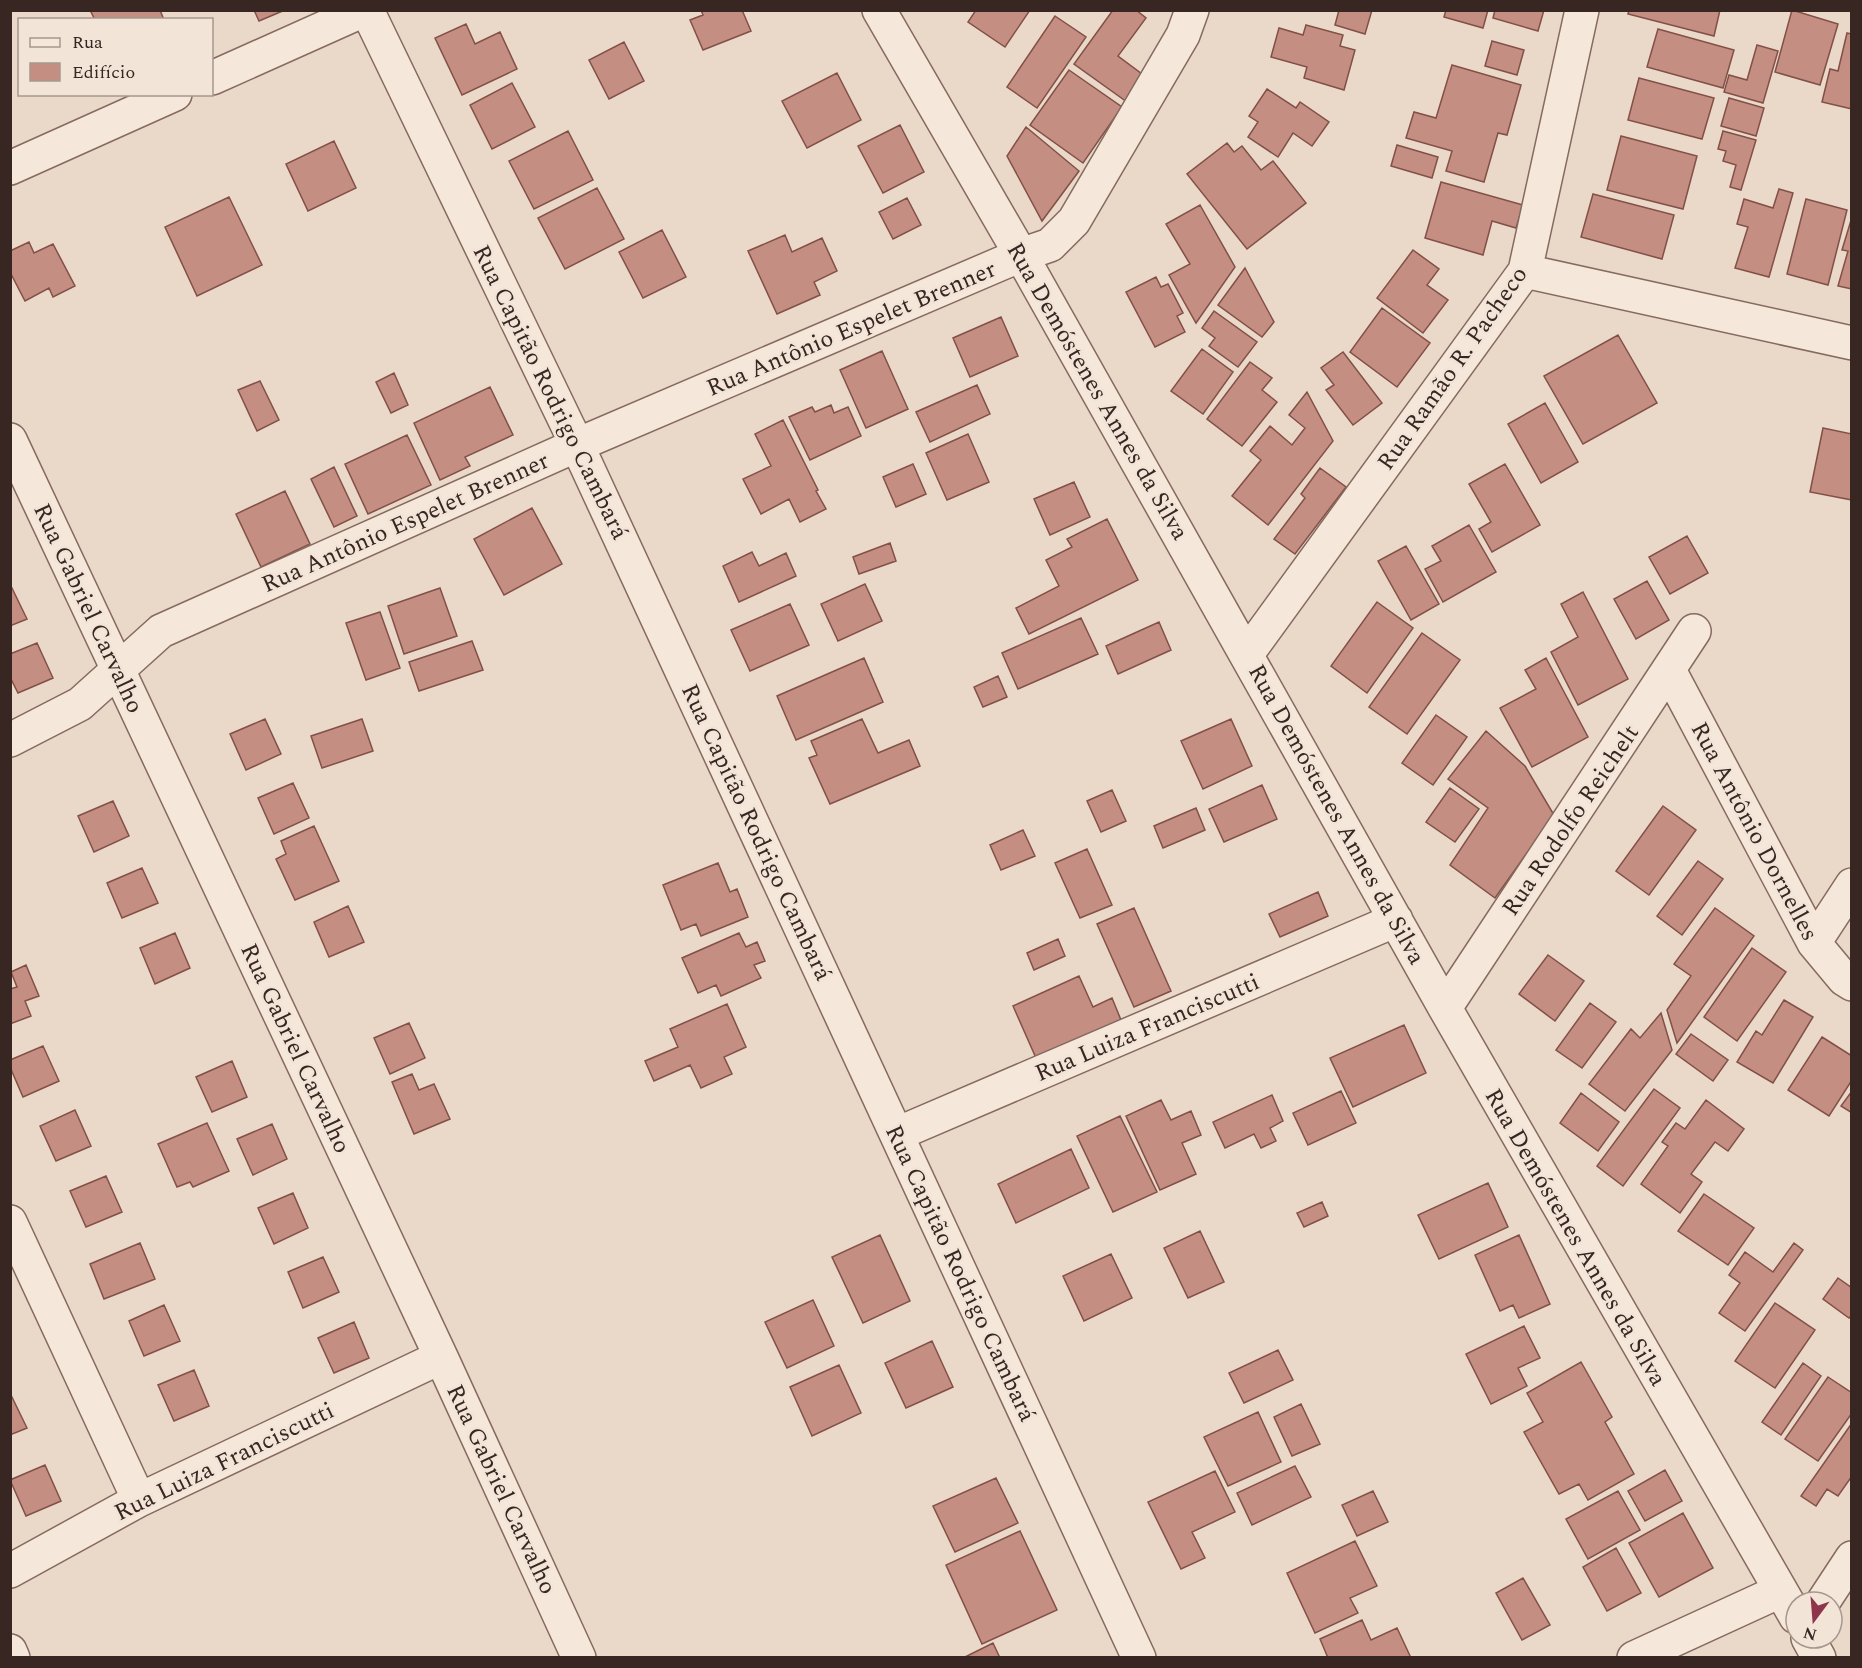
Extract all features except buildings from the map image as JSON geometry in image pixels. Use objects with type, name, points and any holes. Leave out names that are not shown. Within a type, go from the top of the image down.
[{"type":"street","points":[[213,78],[365,10]]},
{"type":"street","name":"Rua Capitão Rodrigo Cambará","points":[[365,10],[577,445],[1139,1658]]},
{"type":"street","name":"Rua Demóstenes Annes da Silva","points":[[879,10],[1021,255],[1445,1008],[1784,1597]]},
{"type":"street","name":"Rua Antônio Espelet Brenner","points":[[10,740],[80,704],[160,631],[577,445],[1021,255],[1050,245],[1074,221],[1183,35],[1192,10]]},
{"type":"street","name":"Rua Ramão R. Pacheco","points":[[1247,654],[1526,271],[1582,10]]},
{"type":"street","points":[[10,168],[171,96]]},
{"type":"street","points":[[1526,271],[1851,344]]},
{"type":"street","name":"Rua Gabriel Carvalho","points":[[10,440],[441,1357],[579,1658]]},
{"type":"street","name":"Rua Rodolfo Reichelt","points":[[1445,1008],[1694,632]]},
{"type":"street","name":"Rua Antônio Dornelles","points":[[1669,670],[1814,943],[1844,980],[1851,984]]},
{"type":"street","points":[[1814,943],[1851,885]]},
{"type":"street","name":"Rua Luiza Franciscutti","points":[[897,1134],[1396,920]]},
{"type":"street","points":[[10,1222],[139,1500]]},
{"type":"street","name":"Rua Luiza Franciscutti","points":[[10,1571],[139,1500],[441,1357]]},
{"type":"street","points":[[1831,1590],[1851,1558]]},
{"type":"street","points":[[1634,1658],[1784,1605]]},
{"type":"street","points":[[10,1651],[14,1658]]}]
